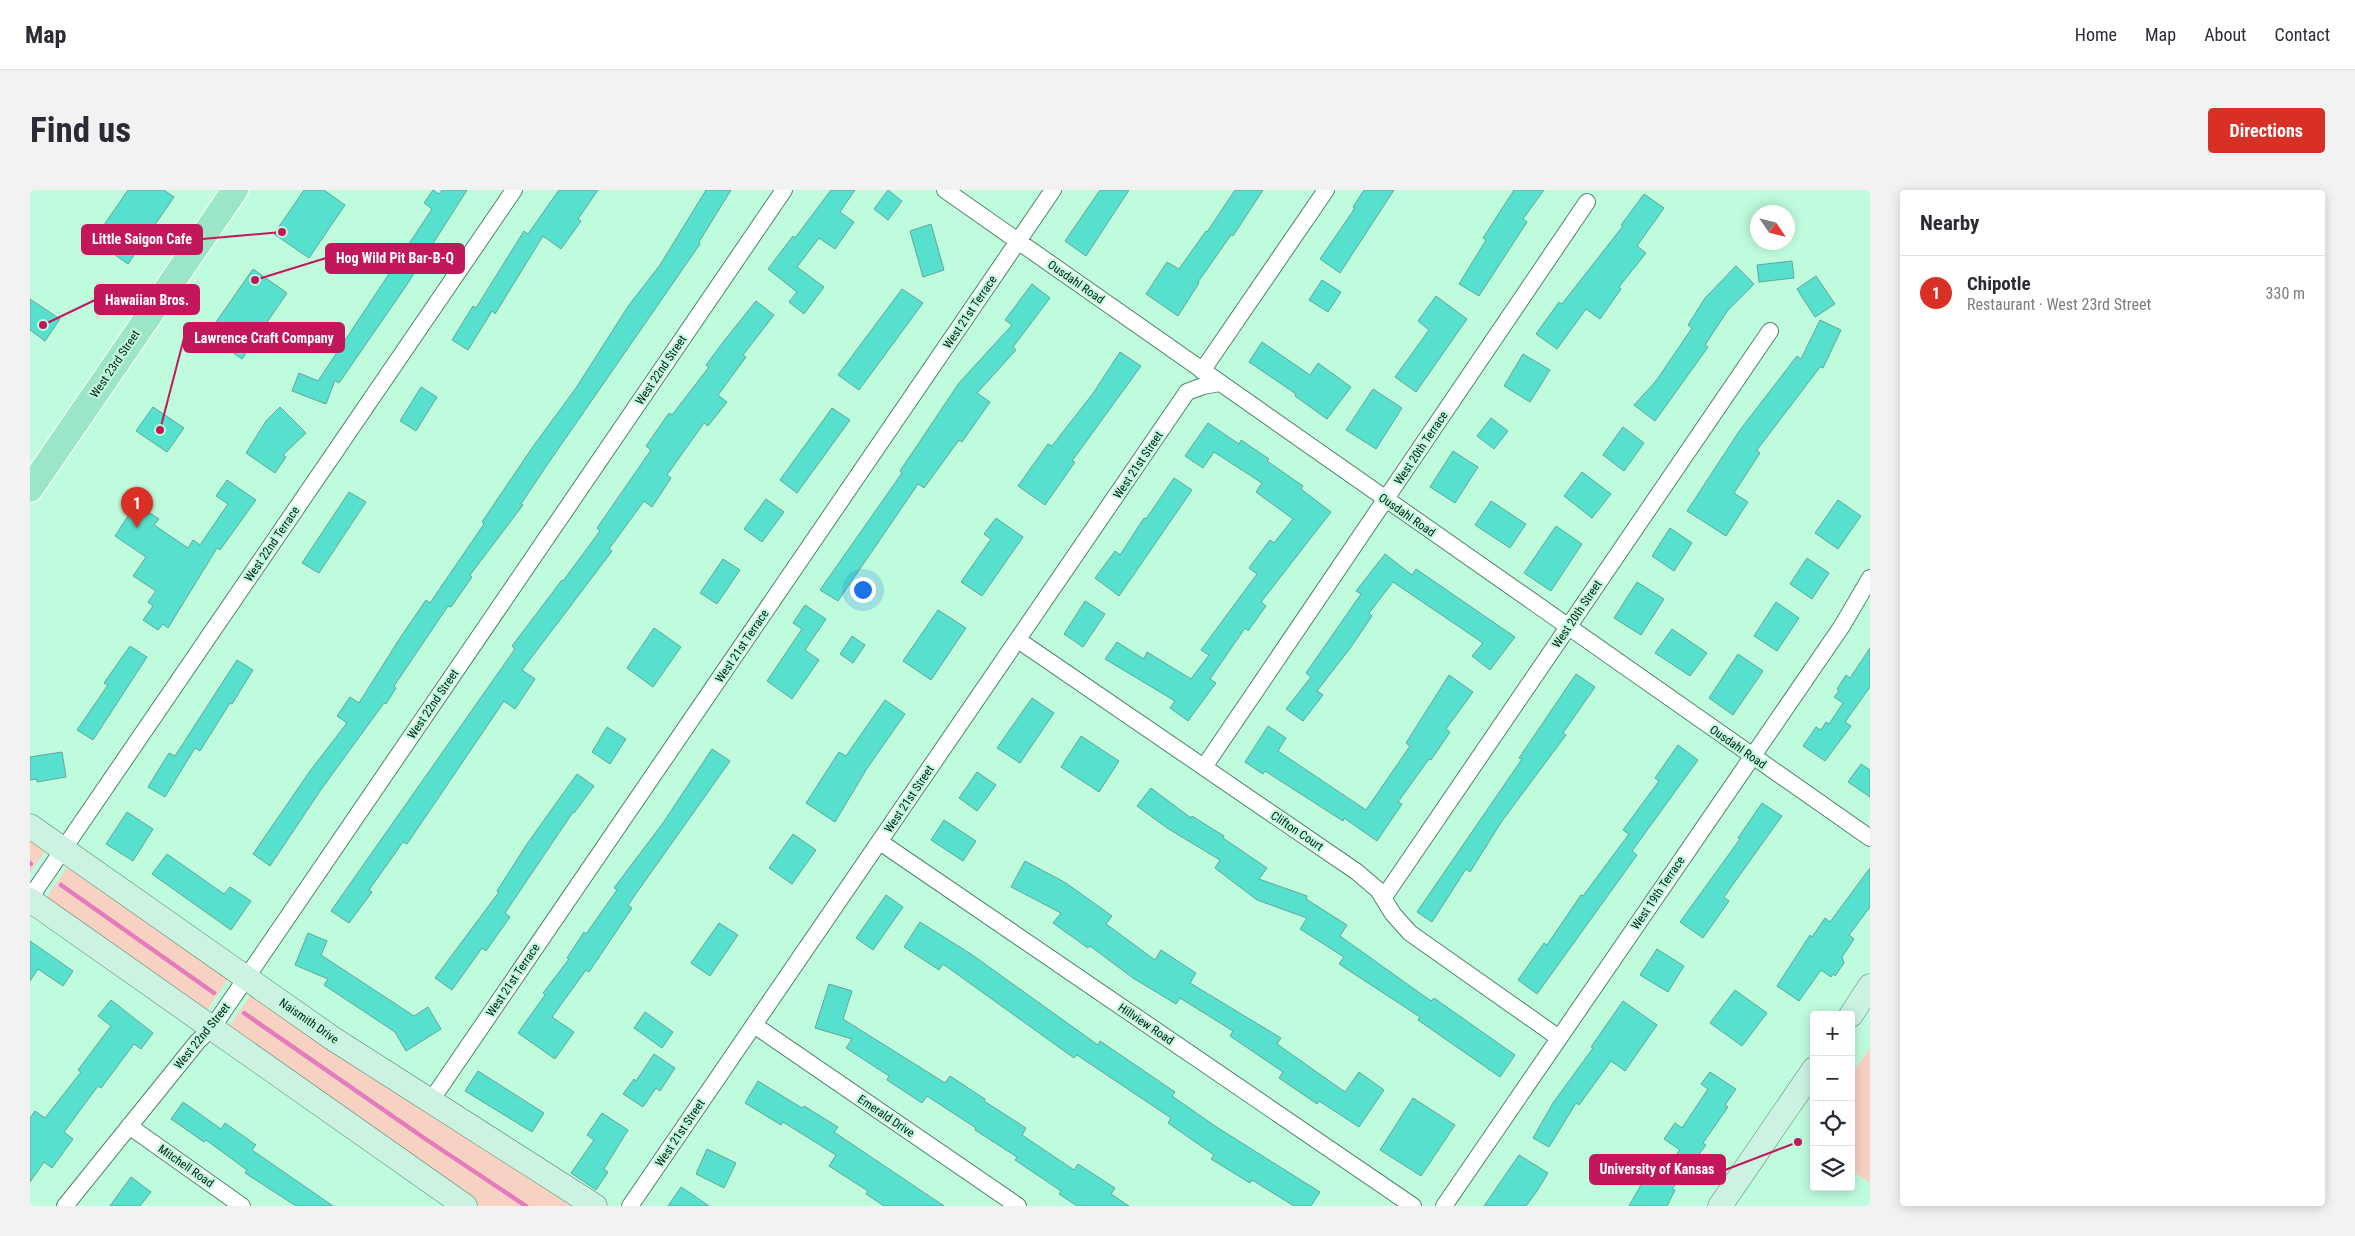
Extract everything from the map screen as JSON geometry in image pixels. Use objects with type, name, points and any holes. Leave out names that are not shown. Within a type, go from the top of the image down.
[{"type":"main road","name":"West 23rd Street","points":[[30,489],[235,190]]},
{"type":"street","name":"West 22nd Terrace","points":[[30,899],[514,190]]},
{"type":"street","name":"West 22nd Street","points":[[65,1206],[198,1041],[212,1028],[784,190]]},
{"type":"street","name":"Ousdahl Road","points":[[945,190],[1751,757],[1870,838]]},
{"type":"street","name":"West 21st Terrace","points":[[430,1102],[1053,190]]},
{"type":"street","points":[[1202,371],[1326,190]]},
{"type":"street","name":"West 20th Terrace","points":[[1204,767],[1587,202]]},
{"type":"street","name":"West 20th Street","points":[[1384,897],[1770,331]]},
{"type":"street","points":[[1181,356],[1188,370],[1188,392],[1203,386],[1220,383]]},
{"type":"street","name":"West 21st Street","points":[[630,1206],[1188,392]]},
{"type":"street","name":"West 19th Terrace","points":[[1444,1206],[1842,626],[1870,578]]},
{"type":"street","name":"Clifton Court","points":[[1018,640],[1357,872],[1384,897],[1393,914],[1410,934],[1559,1038]]},
{"type":"street","name":"Naismith Drive","points":[[30,826],[247,978],[430,1102],[595,1206]]},
{"type":"street","name":"Hillview Road","points":[[880,842],[1412,1206]]},
{"type":"street","points":[[30,899],[465,1206]]},
{"type":"street","points":[[1854,1011],[1870,986]]},
{"type":"street","name":"Emerald Drive","points":[[754,1025],[1018,1206]]},
{"type":"street","points":[[1720,1206],[1810,1075]]},
{"type":"street","name":"Mitchell Road","points":[[130,1126],[242,1206]]},
{"type":"shaded area","points":[[30,835],[45,848],[45,851],[30,873]]},
{"type":"shaded area","points":[[68,866],[229,977],[207,1011],[46,901]]},
{"type":"shaded area","points":[[254,994],[582,1206],[478,1206],[232,1033],[229,1029],[230,1025],[250,996]]},
{"type":"shaded area","points":[[1870,1048],[1870,1183],[1855,1173],[1855,1069]]},
{"type":"building","points":[[128,190],[164,190],[174,197],[128,264],[98,243],[99,241],[95,238]]},
{"type":"building","points":[[304,190],[324,190],[345,205],[309,258],[274,234]]},
{"type":"building","points":[[433,190],[439,194],[442,190],[467,190],[406,286],[339,383],[335,380],[326,404],[292,391],[299,373],[318,381],[432,209],[424,203]]},
{"type":"building","points":[[559,190],[598,190],[578,219],[581,221],[561,249],[543,236],[495,314],[492,311],[468,350],[452,340],[473,306],[476,308],[524,231],[528,234]]},
{"type":"building","points":[[706,190],[731,190],[699,242],[700,244],[545,468],[521,504],[523,505],[470,575],[472,577],[451,607],[448,606],[394,686],[396,688],[386,704],[384,703],[320,791],[270,866],[253,854],[310,771],[347,723],[337,716],[350,697],[359,703],[426,600],[430,603],[484,524],[482,522],[532,448],[576,388],[629,305],[660,265]]},
{"type":"building","points":[[831,190],[855,190],[840,212],[854,222],[835,249],[819,238],[797,267],[824,287],[804,314],[789,302],[797,292],[768,269],[793,236],[795,238]]},
{"type":"building","points":[[888,190],[902,201],[888,220],[874,209]]},
{"type":"building","points":[[1100,190],[1129,190],[1086,256],[1065,241]]},
{"type":"building","points":[[1235,190],[1263,190],[1233,236],[1231,235],[1198,282],[1178,316],[1146,294],[1167,262],[1179,269]]},
{"type":"building","points":[[1364,190],[1394,190],[1340,273],[1320,259],[1355,208],[1353,207]]},
{"type":"building","points":[[1514,190],[1544,190],[1523,219],[1527,222],[1479,296],[1459,284],[1486,240],[1483,238]]},
{"type":"building","points":[[1644,194],[1664,208],[1637,246],[1646,253],[1619,287],[1621,289],[1600,319],[1586,309],[1557,349],[1536,334],[1559,302],[1562,304],[1623,226],[1621,225]]},
{"type":"building","points":[[931,224],[944,270],[923,277],[910,231]]},
{"type":"building","points":[[1792,261],[1794,278],[1759,282],[1757,265]]},
{"type":"building","points":[[1736,266],[1754,284],[1728,310],[1705,345],[1708,347],[1655,421],[1634,405],[1656,381],[1692,328],[1688,325],[1705,298]]},
{"type":"building","points":[[253,269],[287,293],[242,359],[207,335]]},
{"type":"building","points":[[1816,276],[1835,304],[1815,317],[1797,289]]},
{"type":"building","points":[[1322,280],[1341,292],[1328,312],[1309,300]]},
{"type":"building","points":[[1032,284],[1050,298],[1013,347],[1016,350],[977,393],[990,402],[962,442],[959,440],[924,488],[918,484],[838,601],[820,590],[902,473],[900,471],[959,383],[1012,325],[1005,320]]},
{"type":"building","points":[[902,289],[923,303],[859,390],[838,375]]},
{"type":"building","points":[[1436,296],[1467,319],[1416,392],[1395,377],[1429,330],[1418,321]]},
{"type":"building","points":[[30,299],[60,319],[45,341],[30,330]]},
{"type":"building","points":[[756,301],[774,315],[743,355],[746,357],[718,395],[727,402],[708,426],[704,423],[667,475],[671,478],[652,507],[644,501],[609,549],[612,551],[522,670],[535,679],[515,709],[504,701],[407,844],[403,842],[369,890],[372,892],[349,923],[331,911],[515,649],[512,646],[600,531],[597,528],[651,450],[646,446],[669,413],[672,415],[709,367],[706,365]]},
{"type":"building","points":[[1820,320],[1841,330],[1823,368],[1820,367],[1757,450],[1760,453],[1734,493],[1748,502],[1726,536],[1687,511],[1740,430],[1797,356],[1801,359]]},
{"type":"building","points":[[1262,342],[1310,375],[1318,363],[1351,387],[1327,419],[1295,396],[1296,394],[1249,362]]},
{"type":"building","points":[[1120,352],[1141,366],[1072,461],[1075,462],[1045,505],[1018,486],[1048,444],[1052,446],[1094,392]]},
{"type":"building","points":[[1523,354],[1550,370],[1530,402],[1504,386]]},
{"type":"building","points":[[421,387],[437,397],[416,431],[400,421]]},
{"type":"building","points":[[1373,389],[1402,408],[1376,449],[1346,430]]},
{"type":"building","points":[[153,407],[184,428],[167,452],[136,431]]},
{"type":"building","points":[[280,407],[306,433],[283,455],[286,457],[275,473],[246,453],[266,421]]},
{"type":"building","points":[[832,408],[850,420],[797,493],[780,480]]},
{"type":"building","points":[[1491,418],[1508,431],[1494,449],[1477,436]]},
{"type":"building","points":[[1208,423],[1239,444],[1241,440],[1269,459],[1267,461],[1303,486],[1301,489],[1331,512],[1261,602],[1266,606],[1248,631],[1245,628],[1210,679],[1216,683],[1188,721],[1170,708],[1175,701],[1105,659],[1117,642],[1144,659],[1147,652],[1191,679],[1209,655],[1201,650],[1257,574],[1249,568],[1270,540],[1274,543],[1293,519],[1256,492],[1262,483],[1214,452],[1203,468],[1185,456]]},
{"type":"building","points":[[1623,427],[1644,443],[1624,471],[1603,455]]},
{"type":"building","points":[[1453,451],[1478,467],[1455,503],[1430,487]]},
{"type":"building","points":[[1582,472],[1611,494],[1592,518],[1564,496]]},
{"type":"building","points":[[1174,478],[1192,490],[1119,596],[1095,578],[1115,551],[1120,555],[1144,518],[1146,519]]},
{"type":"building","points":[[227,480],[256,500],[220,550],[217,548],[168,628],[163,624],[158,630],[143,620],[153,606],[148,602],[156,591],[133,576],[146,557],[115,536],[136,504],[159,519],[154,525],[188,548],[193,540],[200,545],[228,504],[216,496]]},
{"type":"building","points":[[349,492],[366,502],[319,573],[302,563]]},
{"type":"building","points":[[766,499],[784,512],[762,542],[744,529]]},
{"type":"building","points":[[1838,500],[1861,516],[1838,549],[1815,533]]},
{"type":"building","points":[[1491,501],[1526,524],[1510,548],[1475,525]]},
{"type":"building","points":[[996,518],[1023,537],[982,596],[961,582],[991,539],[984,534]]},
{"type":"building","points":[[1556,526],[1582,544],[1551,591],[1524,573]]},
{"type":"building","points":[[1670,528],[1692,543],[1674,571],[1652,556]]},
{"type":"building","points":[[1385,554],[1412,575],[1416,569],[1515,637],[1490,670],[1472,656],[1483,643],[1393,582],[1369,613],[1372,616],[1351,647],[1317,691],[1323,695],[1303,721],[1286,709],[1311,677],[1306,673],[1361,594],[1356,591]]},
{"type":"building","points":[[1807,558],[1829,573],[1812,599],[1790,584]]},
{"type":"building","points":[[723,559],[740,570],[717,604],[700,593]]},
{"type":"building","points":[[1637,582],[1664,599],[1641,635],[1614,618]]},
{"type":"building","points":[[1085,601],[1105,614],[1083,647],[1064,634]]},
{"type":"building","points":[[1776,602],[1799,618],[1777,651],[1754,636]]},
{"type":"building","points":[[805,605],[826,619],[805,650],[819,660],[792,699],[767,681],[802,629],[793,623]]},
{"type":"building","points":[[938,610],[966,628],[931,680],[903,661]]},
{"type":"building","points":[[654,628],[681,647],[653,687],[627,668]]},
{"type":"building","points":[[1672,629],[1707,653],[1690,676],[1655,653]]},
{"type":"building","points":[[852,636],[865,645],[853,663],[840,654]]},
{"type":"building","points":[[130,646],[147,657],[93,740],[77,730],[108,685],[104,683]]},
{"type":"building","points":[[1870,648],[1870,687],[1845,722],[1851,726],[1825,761],[1803,746],[1816,727],[1821,730],[1826,722],[1829,724],[1843,703],[1834,697],[1839,691],[1837,689],[1846,675],[1850,678]]},
{"type":"building","points":[[1738,654],[1763,671],[1733,715],[1709,698]]},
{"type":"building","points":[[237,660],[253,670],[200,751],[195,748],[165,797],[148,787],[169,753],[175,756]]},
{"type":"building","points":[[1576,674],[1595,687],[1563,733],[1566,735],[1502,821],[1470,872],[1466,869],[1432,922],[1417,912],[1522,759],[1519,758]]},
{"type":"building","points":[[1449,675],[1473,692],[1446,729],[1450,732],[1431,760],[1429,759],[1398,802],[1402,804],[1377,841],[1344,818],[1343,821],[1265,771],[1263,774],[1245,762],[1268,726],[1286,738],[1278,751],[1366,810],[1410,746],[1406,743]]},
{"type":"building","points":[[1032,698],[1054,713],[1020,763],[997,748]]},
{"type":"building","points":[[885,700],[905,714],[866,770],[835,822],[806,803],[839,752],[846,756]]},
{"type":"building","points":[[607,727],[626,739],[610,764],[592,752]]},
{"type":"building","points":[[1081,736],[1119,761],[1099,792],[1061,767]]},
{"type":"building","points":[[1678,745],[1698,760],[1632,851],[1637,855],[1537,994],[1518,980],[1544,943],[1547,945],[1581,895],[1583,896],[1629,834],[1623,830],[1659,781],[1655,778]]},
{"type":"building","points":[[712,749],[730,761],[628,905],[632,908],[589,972],[586,970],[552,1017],[574,1032],[555,1059],[518,1033],[545,995],[543,993],[569,959],[567,958],[584,932],[586,934],[617,890],[614,888],[663,823]]},
{"type":"building","points":[[62,752],[66,777],[37,782],[37,779],[30,780],[30,757]]},
{"type":"building","points":[[1861,764],[1870,770],[1870,797],[1848,782]]},
{"type":"building","points":[[977,772],[996,785],[977,811],[959,798]]},
{"type":"building","points":[[577,774],[594,786],[573,812],[505,913],[510,917],[486,951],[482,948],[452,990],[435,978],[499,892],[497,891],[527,844]]},
{"type":"building","points":[[1151,788],[1191,818],[1192,816],[1224,836],[1223,838],[1267,868],[1259,879],[1307,896],[1306,899],[1347,925],[1340,936],[1431,1001],[1434,998],[1515,1055],[1500,1077],[1418,1020],[1420,1017],[1339,964],[1344,957],[1300,929],[1307,918],[1257,900],[1215,868],[1220,860],[1167,828],[1137,806]]},
{"type":"building","points":[[1762,803],[1782,816],[1724,897],[1729,901],[1703,938],[1680,922],[1740,839],[1738,838]]},
{"type":"building","points":[[127,812],[153,829],[133,861],[106,844]]},
{"type":"building","points":[[944,820],[976,841],[963,861],[931,840]]},
{"type":"building","points":[[793,834],[816,850],[792,884],[769,868]]},
{"type":"building","points":[[167,854],[224,894],[230,887],[251,901],[231,930],[152,874]]},
{"type":"building","points":[[1025,861],[1066,883],[1112,916],[1106,924],[1155,960],[1161,950],[1196,973],[1190,983],[1281,1038],[1277,1044],[1345,1092],[1359,1072],[1384,1090],[1359,1127],[1319,1101],[1317,1104],[1279,1078],[1283,1072],[1230,1036],[1233,1031],[1180,998],[1176,1004],[1133,978],[1090,946],[1088,948],[1053,923],[1061,913],[1011,887]]},
{"type":"building","points":[[1870,868],[1870,907],[1849,935],[1854,939],[1842,957],[1844,963],[1835,976],[1833,974],[1831,977],[1821,970],[1799,1001],[1777,986],[1810,935],[1812,937],[1825,918],[1830,922]]},
{"type":"building","points":[[886,895],[903,907],[873,950],[856,938]]},
{"type":"building","points":[[920,922],[971,954],[1098,1045],[1100,1041],[1175,1092],[1172,1096],[1218,1128],[1320,1192],[1311,1206],[1294,1206],[1252,1180],[1250,1183],[1211,1159],[1214,1155],[1168,1123],[1171,1118],[1077,1055],[1074,1058],[943,964],[939,970],[904,947]]},
{"type":"building","points":[[719,923],[738,935],[710,976],[691,963]]},
{"type":"building","points":[[308,933],[327,941],[321,955],[414,1016],[428,1007],[441,1029],[406,1051],[395,1032],[324,985],[328,979],[295,965]]},
{"type":"building","points":[[30,941],[73,971],[63,986],[38,969],[30,981]]},
{"type":"building","points":[[1657,949],[1684,966],[1668,992],[1640,975]]},
{"type":"building","points":[[829,984],[852,991],[843,1019],[945,1083],[950,1076],[1026,1128],[1022,1135],[1074,1170],[1078,1164],[1115,1188],[1111,1194],[1129,1206],[1077,1206],[1059,1194],[1061,1191],[1015,1160],[1017,1157],[975,1130],[976,1128],[927,1096],[922,1103],[887,1080],[889,1076],[846,1048],[852,1039],[815,1028]]},
{"type":"building","points":[[1735,990],[1767,1013],[1742,1046],[1710,1023]]},
{"type":"building","points":[[111,1000],[153,1033],[141,1049],[134,1044],[101,1088],[98,1086],[64,1132],[73,1139],[52,1168],[44,1162],[30,1182],[30,1118],[35,1111],[45,1118],[81,1072],[78,1070],[111,1026],[98,1016]]},
{"type":"building","points":[[1623,1001],[1657,1025],[1625,1071],[1611,1061],[1579,1105],[1576,1103],[1549,1147],[1533,1138],[1553,1103],[1593,1048],[1591,1047]]},
{"type":"building","points":[[645,1012],[673,1032],[662,1048],[634,1028]]},
{"type":"building","points":[[654,1054],[675,1068],[660,1091],[656,1088],[643,1107],[623,1094],[634,1079],[636,1081]]},
{"type":"building","points":[[478,1071],[544,1113],[532,1132],[465,1091]]},
{"type":"building","points":[[1710,1072],[1736,1089],[1725,1105],[1728,1107],[1703,1143],[1706,1145],[1672,1189],[1675,1190],[1667,1206],[1629,1206],[1647,1174],[1657,1180],[1680,1150],[1664,1139],[1675,1123],[1682,1128],[1708,1089],[1701,1084]]},
{"type":"building","points":[[758,1081],[838,1127],[834,1132],[944,1206],[884,1206],[866,1194],[868,1191],[829,1166],[836,1155],[783,1122],[781,1125],[745,1103]]},
{"type":"building","points":[[1413,1098],[1455,1125],[1421,1176],[1380,1150]]},
{"type":"building","points":[[183,1102],[221,1129],[225,1123],[256,1145],[252,1150],[333,1206],[296,1206],[245,1173],[247,1170],[206,1140],[204,1142],[171,1119]]},
{"type":"building","points":[[602,1113],[628,1130],[604,1169],[608,1172],[596,1190],[571,1173],[594,1140],[587,1135]]},
{"type":"building","points":[[707,1149],[736,1163],[724,1188],[696,1174]]},
{"type":"building","points":[[1519,1155],[1548,1173],[1537,1191],[1526,1206],[1484,1206]]},
{"type":"building","points":[[131,1177],[151,1192],[140,1206],[110,1206]]},
{"type":"building","points":[[681,1187],[693,1195],[709,1206],[668,1206]]},
{"type":"waterway","points":[[61,885],[214,993]]},
{"type":"waterway","points":[[244,1013],[526,1206]]},
{"type":"place","name":"Little Saigon Cafe","points":[[282,232]]},
{"type":"place","name":"Hog Wild Pit Bar-B-Q","points":[[255,280]]},
{"type":"place","name":"Hawaiian Bros.","points":[[43,325]]},
{"type":"place","name":"Lawrence Craft Company","points":[[160,430]]},
{"type":"place","name":"Chipotle","points":[[137,528]]},
{"type":"place","name":"University of Kansas","points":[[1798,1142]]}]
